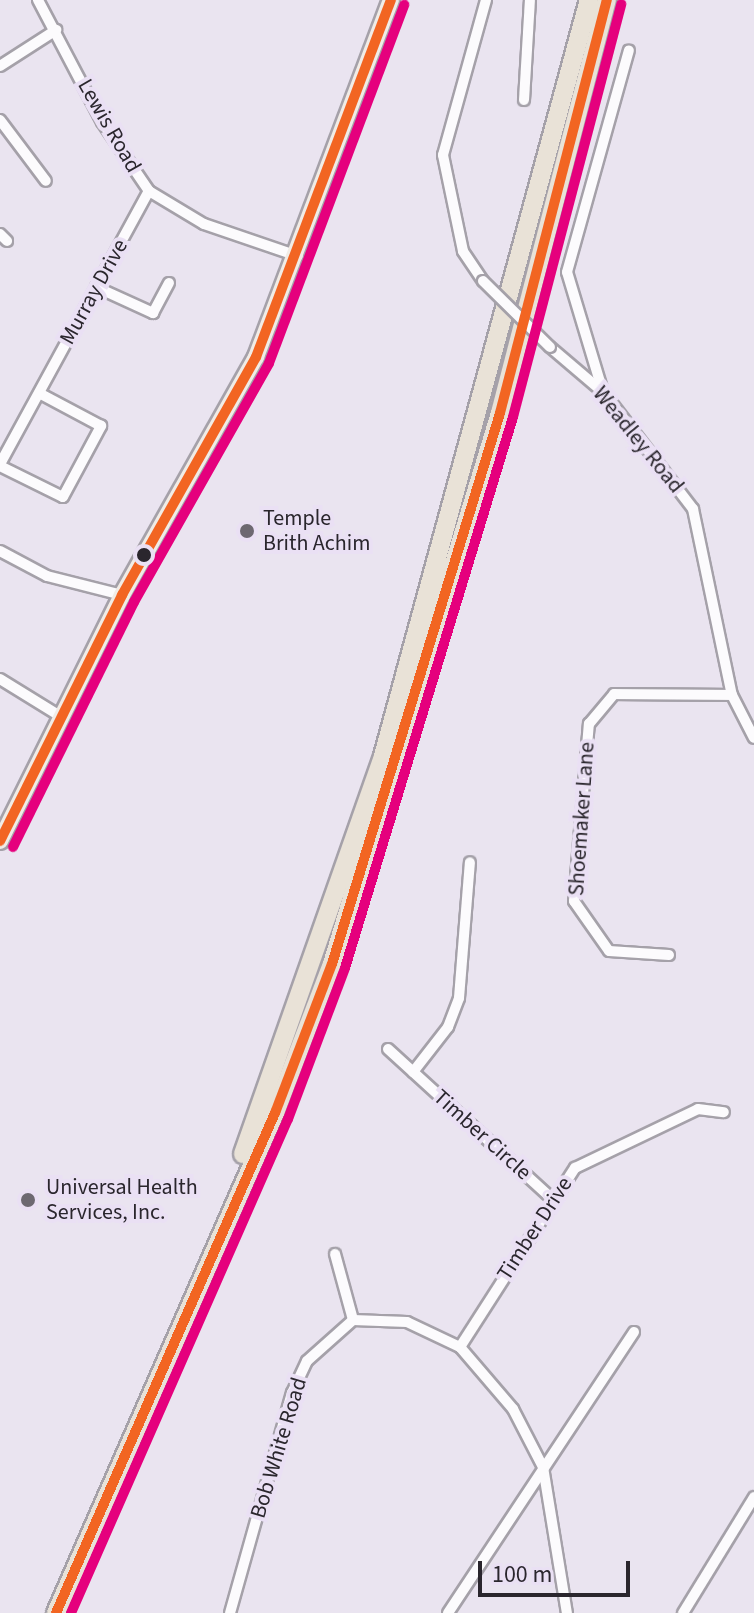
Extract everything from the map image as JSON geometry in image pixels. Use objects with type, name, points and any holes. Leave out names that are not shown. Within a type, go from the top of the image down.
[{"type":"highway","points":[[44,1613],[247,1145],[321,941],[383,756],[589,0]]},
{"type":"highway","points":[[56,1613],[275,1113],[332,964],[500,413],[607,0]]},
{"type":"main road","points":[[0,841],[122,595],[256,357],[298,256],[391,0]]},
{"type":"street","name":"Lewis Road","points":[[38,0],[102,122],[149,191],[204,224],[298,256]]},
{"type":"street","name":"Weadley Road","points":[[486,0],[443,155],[463,251],[483,281],[550,347],[604,393],[693,509],[732,695],[754,738]]},
{"type":"street","points":[[524,100],[530,0]]},
{"type":"street","points":[[0,66],[56,30]]},
{"type":"street","points":[[604,393],[567,272],[629,50]]},
{"type":"street","points":[[0,120],[46,181]]},
{"type":"street","name":"Murray Drive","points":[[39,393],[101,426],[63,497],[0,465],[96,287],[149,191]]},
{"type":"street","points":[[96,287],[153,313],[169,283]]},
{"type":"street","points":[[0,551],[47,576],[122,595]]},
{"type":"street","points":[[0,679],[60,716]]},
{"type":"street","name":"Shoemaker Lane","points":[[669,955],[609,951],[574,901],[589,724],[614,694],[732,695]]},
{"type":"street","name":"Timber Circle","points":[[413,1072],[448,1027],[459,998],[470,862]]},
{"type":"street","name":"Timber Circle","points":[[388,1049],[551,1198]]},
{"type":"street","name":"Timber Drive","points":[[460,1347],[551,1198],[601,1150],[698,1109],[724,1112]]},
{"type":"street","points":[[335,1254],[353,1320],[407,1322],[460,1347],[513,1409],[543,1467],[567,1613]]},
{"type":"street","name":"Bob White Road","points":[[230,1613],[292,1393],[307,1361],[353,1320]]},
{"type":"street","points":[[448,1613],[634,1332]]},
{"type":"street","points":[[683,1613],[754,1497]]},
{"type":"transit line","points":[[0,841],[122,595],[256,357],[391,0]]},
{"type":"transit line","points":[[56,1613],[275,1113],[332,964],[500,413],[607,0]]},
{"type":"transit line","points":[[71,1613],[288,1119],[345,968],[513,417],[621,4]]},
{"type":"transit line","points":[[13,847],[134,602],[269,363],[404,5]]},
{"type":"place","name":"Temple Brith Achim","points":[[247,531]]},
{"type":"place","name":"Universal Health Services, Inc.","points":[[28,1200]]}]
